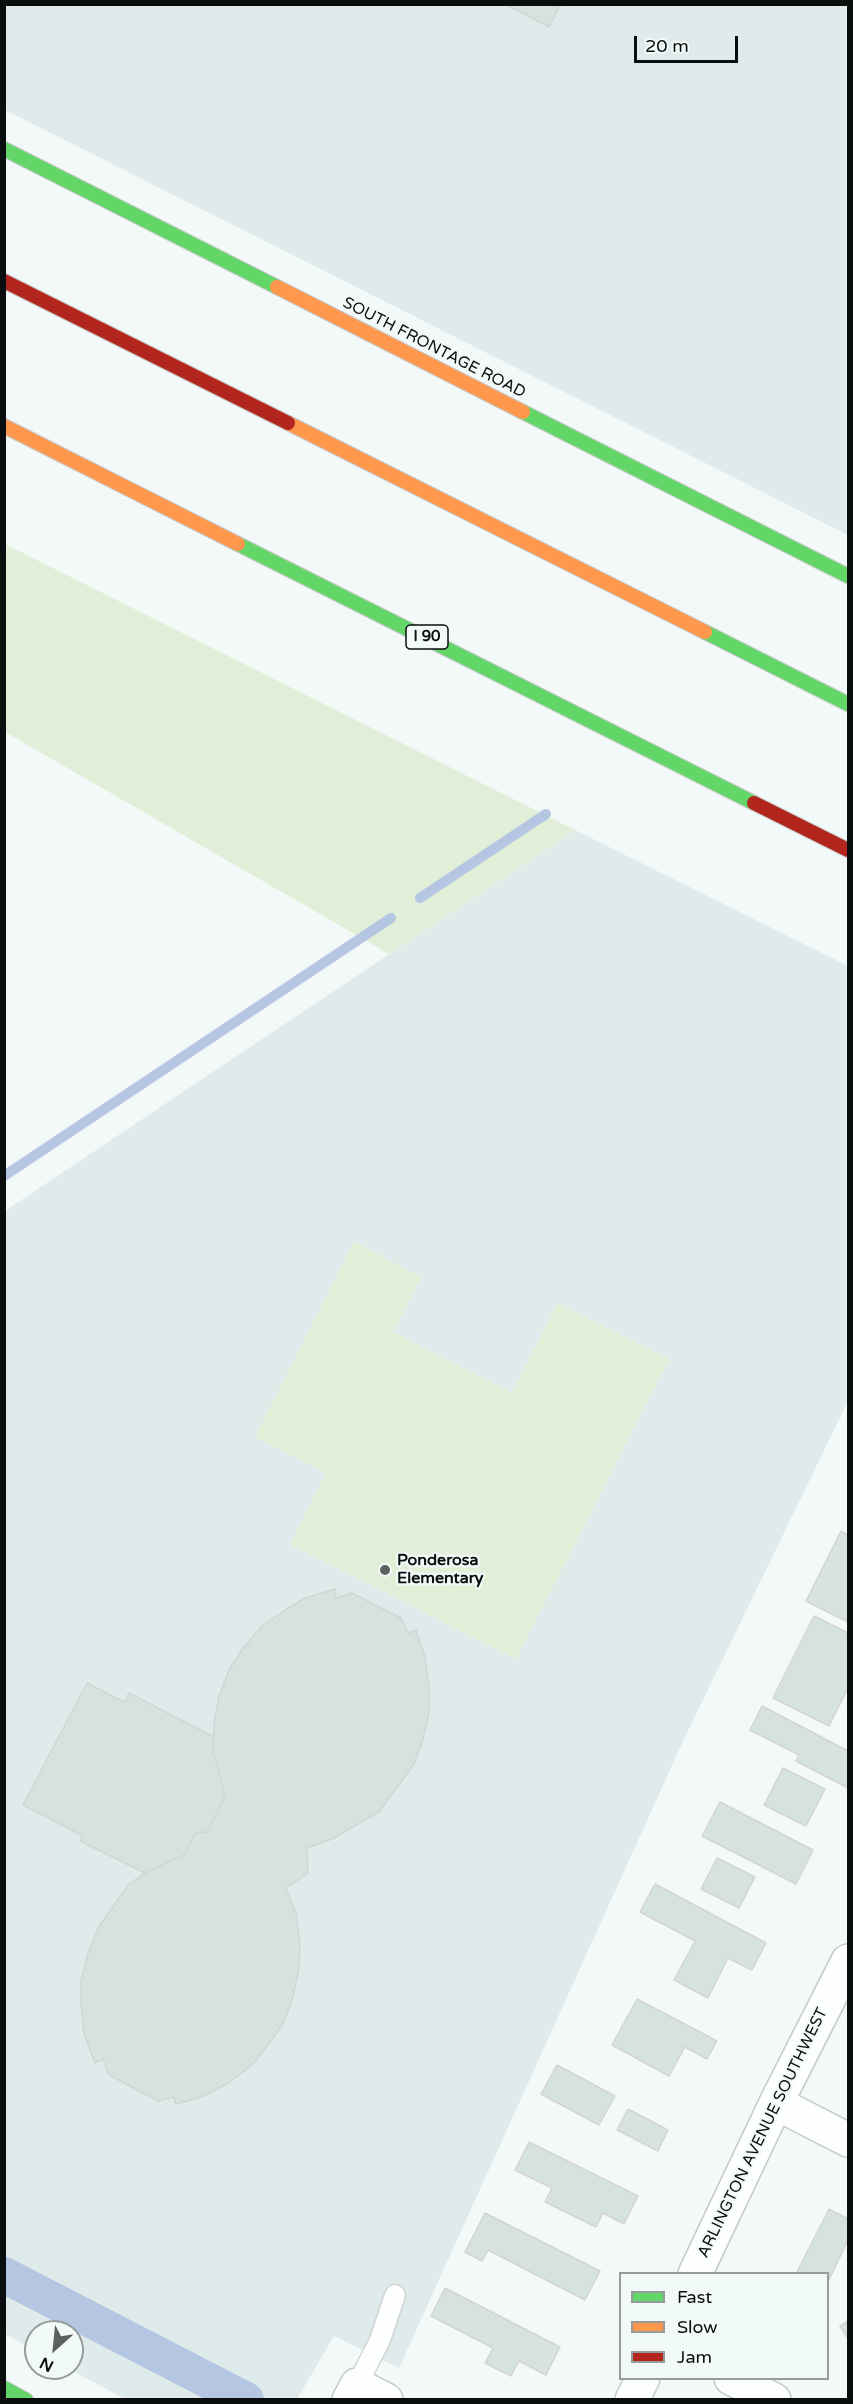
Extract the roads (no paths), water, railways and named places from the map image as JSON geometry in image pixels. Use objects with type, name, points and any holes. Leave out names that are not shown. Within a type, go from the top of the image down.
[{"type":"main road","name":"SOUTH FRONTAGE ROAD","points":[[4,149],[849,576]]},
{"type":"main road","points":[[4,280],[849,704]]},
{"type":"main road","name":"I 90","points":[[4,426],[849,850]]},
{"type":"main road","points":[[4,2388],[27,2400]]},
{"type":"street","name":"ARLINGTON AVENUE SOUTHWEST","points":[[696,2272],[776,2103],[849,1961]]},
{"type":"street","points":[[776,2103],[849,2140]]},
{"type":"street","points":[[632,2400],[642,2380]]},
{"type":"street","points":[[733,2380],[774,2400]]},
{"type":"street","points":[[353,2392],[386,2400]]},
{"type":"lane","points":[[353,2392],[380,2340],[395,2295]]},
{"type":"waterway","points":[[420,898],[546,814]]},
{"type":"waterway","points":[[4,1176],[391,918]]},
{"type":"waterway","points":[[4,2275],[246,2400]]},
{"type":"place","name":"Ponderosa Elementary","points":[[385,1570]]}]
